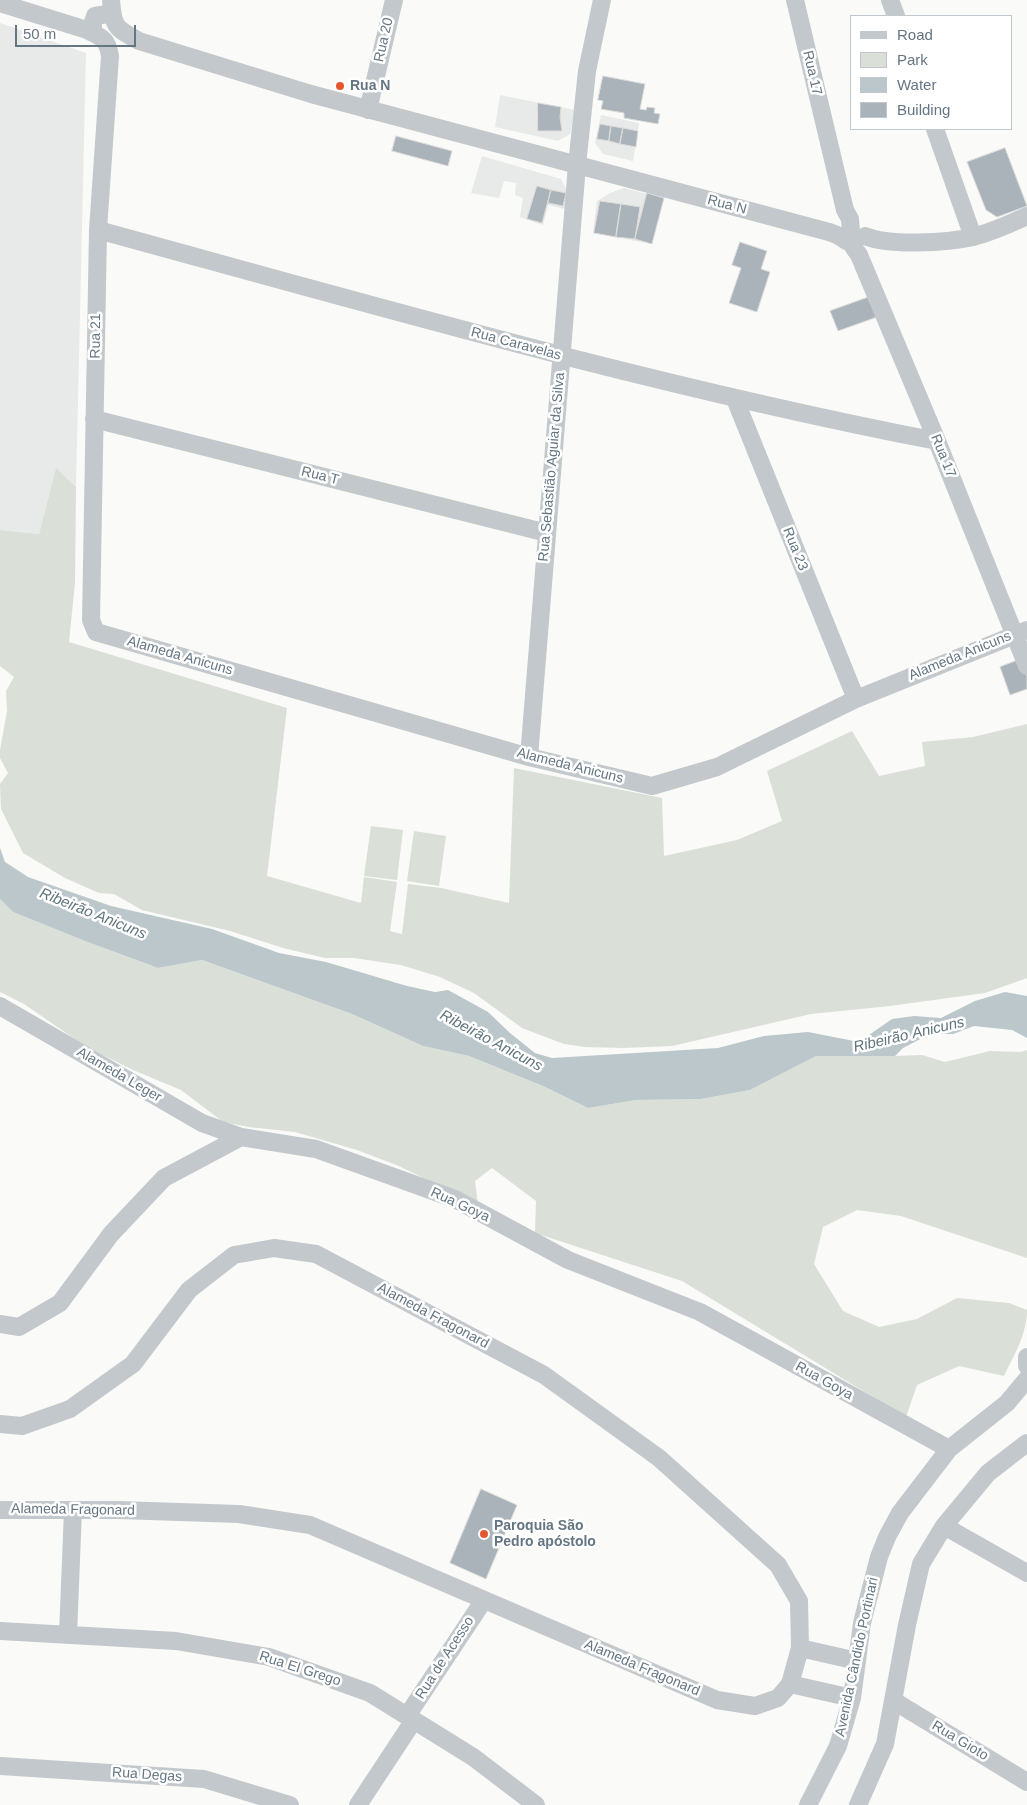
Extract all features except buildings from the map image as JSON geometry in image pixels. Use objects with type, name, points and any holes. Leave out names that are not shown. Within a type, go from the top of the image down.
[{"type":"street","name":"Rua 20","points":[[368,110],[394,0]]},
{"type":"street","name":"Rua Sebastião Aguiar da Silva","points":[[529,757],[577,165],[587,71],[602,0]]},
{"type":"street","name":"Rua 17","points":[[795,0],[845,210],[937,441],[1021,632],[1027,666]]},
{"type":"street","points":[[890,0],[896,15]]},
{"type":"street","points":[[0,4],[102,41],[120,52],[125,50],[128,39],[117,20],[106,14],[95,16],[93,22],[102,41]]},
{"type":"street","name":"Rua N","points":[[117,20],[139,42],[311,94],[856,239],[924,242],[973,237],[1027,216]]},
{"type":"street","name":"Rua 21","points":[[96,632],[91,620],[98,230],[110,56],[102,41]]},
{"type":"street","points":[[935,130],[973,237]]},
{"type":"street","name":"Rua Caravelas","points":[[98,230],[561,356],[735,399],[937,441]]},
{"type":"street","name":"Rua 23","points":[[735,399],[856,699]]},
{"type":"street","name":"Rua T","points":[[94,419],[547,533]]},
{"type":"street","name":"Alameda Anicuns","points":[[96,632],[529,757],[652,786],[717,767],[856,699],[1021,632]]},
{"type":"street","name":"Alameda Leger","points":[[0,1006],[202,1123],[241,1137]]},
{"type":"street","points":[[0,1324],[19,1327],[60,1303],[111,1234],[164,1178],[241,1137]]},
{"type":"street","name":"Rua Goya","points":[[241,1137],[316,1149],[455,1199],[568,1260],[700,1312],[949,1449]]},
{"type":"street","name":"Alameda Fragonard","points":[[0,1424],[22,1426],[70,1409],[133,1364],[189,1290],[234,1255],[274,1248],[316,1254],[544,1375],[659,1458],[778,1565],[799,1601],[800,1648],[790,1684],[778,1698],[755,1706],[717,1700],[310,1525],[239,1514],[0,1510]]},
{"type":"street","points":[[1027,1357],[1027,1366]]},
{"type":"street","name":"Avenida Cândido Portinari","points":[[808,1805],[838,1746],[852,1698],[862,1623],[879,1557],[887,1537],[900,1513],[949,1449],[1006,1403],[1027,1379]]},
{"type":"street","points":[[858,1805],[886,1744],[907,1625],[921,1564],[944,1526],[988,1472],[1027,1443]]},
{"type":"street","points":[[68,1635],[73,1510]]},
{"type":"street","points":[[944,1526],[1027,1573]]},
{"type":"street","name":"Rua de Acesso","points":[[358,1805],[484,1600]]},
{"type":"street","name":"Rua El Grego","points":[[0,1631],[176,1641],[269,1657],[370,1692],[473,1757],[536,1805]]},
{"type":"street","points":[[800,1648],[856,1661]]},
{"type":"street","points":[[790,1684],[852,1698]]},
{"type":"street","name":"Rua Gioto","points":[[894,1701],[1027,1782]]},
{"type":"street","name":"Rua Degas","points":[[0,1766],[204,1778],[290,1805]]},
{"type":"shaded area","points":[[0,23],[86,53],[76,487],[56,469],[39,534],[0,530]]},
{"type":"shaded area","points":[[500,95],[575,110],[570,134],[558,141],[495,127]]},
{"type":"shaded area","points":[[601,115],[639,123],[633,161],[603,154],[595,143]]},
{"type":"shaded area","points":[[482,156],[561,179],[568,193],[564,209],[548,205],[543,225],[520,217],[523,198],[515,195],[516,183],[504,181],[499,198],[471,193]]},
{"type":"shaded area","points":[[624,188],[664,198],[652,244],[593,233],[597,201],[610,193]]},
{"type":"green space","points":[[56,468],[76,487],[75,583],[69,642],[287,708],[267,876],[361,903],[364,877],[397,882],[390,931],[402,934],[408,884],[441,888],[509,903],[514,768],[662,798],[664,856],[737,840],[782,821],[767,771],[852,731],[879,776],[925,766],[922,742],[973,737],[1027,724],[1027,978],[985,993],[890,1006],[811,1014],[672,1046],[585,1047],[564,1044],[522,1028],[474,993],[440,977],[401,965],[354,958],[325,958],[283,948],[230,931],[142,910],[114,894],[99,893],[65,878],[23,853],[1,809],[0,784],[8,773],[0,758],[0,750],[7,711],[6,691],[14,677],[0,666],[0,530],[39,534]]},
{"type":"green space","points":[[371,826],[403,830],[397,880],[364,876]]},
{"type":"green space","points":[[414,831],[446,836],[439,886],[407,881]]},
{"type":"green space","points":[[0,899],[13,912],[158,968],[202,960],[352,1014],[423,1046],[469,1056],[543,1086],[588,1108],[636,1100],[701,1099],[750,1090],[816,1056],[922,1055],[945,1062],[990,1051],[1021,1052],[1027,1050],[1027,1258],[901,1216],[857,1210],[823,1227],[814,1264],[843,1311],[879,1327],[917,1319],[957,1298],[1009,1303],[1027,1310],[1025,1327],[1019,1344],[1004,1376],[959,1366],[917,1385],[906,1417],[682,1281],[535,1233],[536,1201],[492,1168],[475,1181],[478,1205],[399,1166],[357,1150],[295,1132],[223,1122],[181,1090],[133,1070],[85,1046],[24,1004],[0,992]]},
{"type":"water","name":"Ribeirão Anicuns","points":[[0,848],[5,862],[28,877],[111,906],[212,929],[279,953],[326,962],[407,986],[435,992],[448,990],[488,1012],[535,1053],[552,1058],[718,1048],[764,1036],[808,1032],[859,1042],[892,1019],[914,1016],[941,1018],[975,1001],[1005,992],[1027,996],[1027,1038],[1012,1030],[974,1026],[953,1034],[930,1034],[903,1048],[895,1056],[816,1056],[750,1090],[701,1099],[636,1100],[588,1108],[543,1086],[469,1056],[423,1046],[352,1014],[202,960],[158,968],[13,912],[0,899]]},
{"type":"place","name":"Rua N","points":[[340,86]]},
{"type":"place","name":"Paroquia São Pedro apóstolo","points":[[484,1534]]}]
